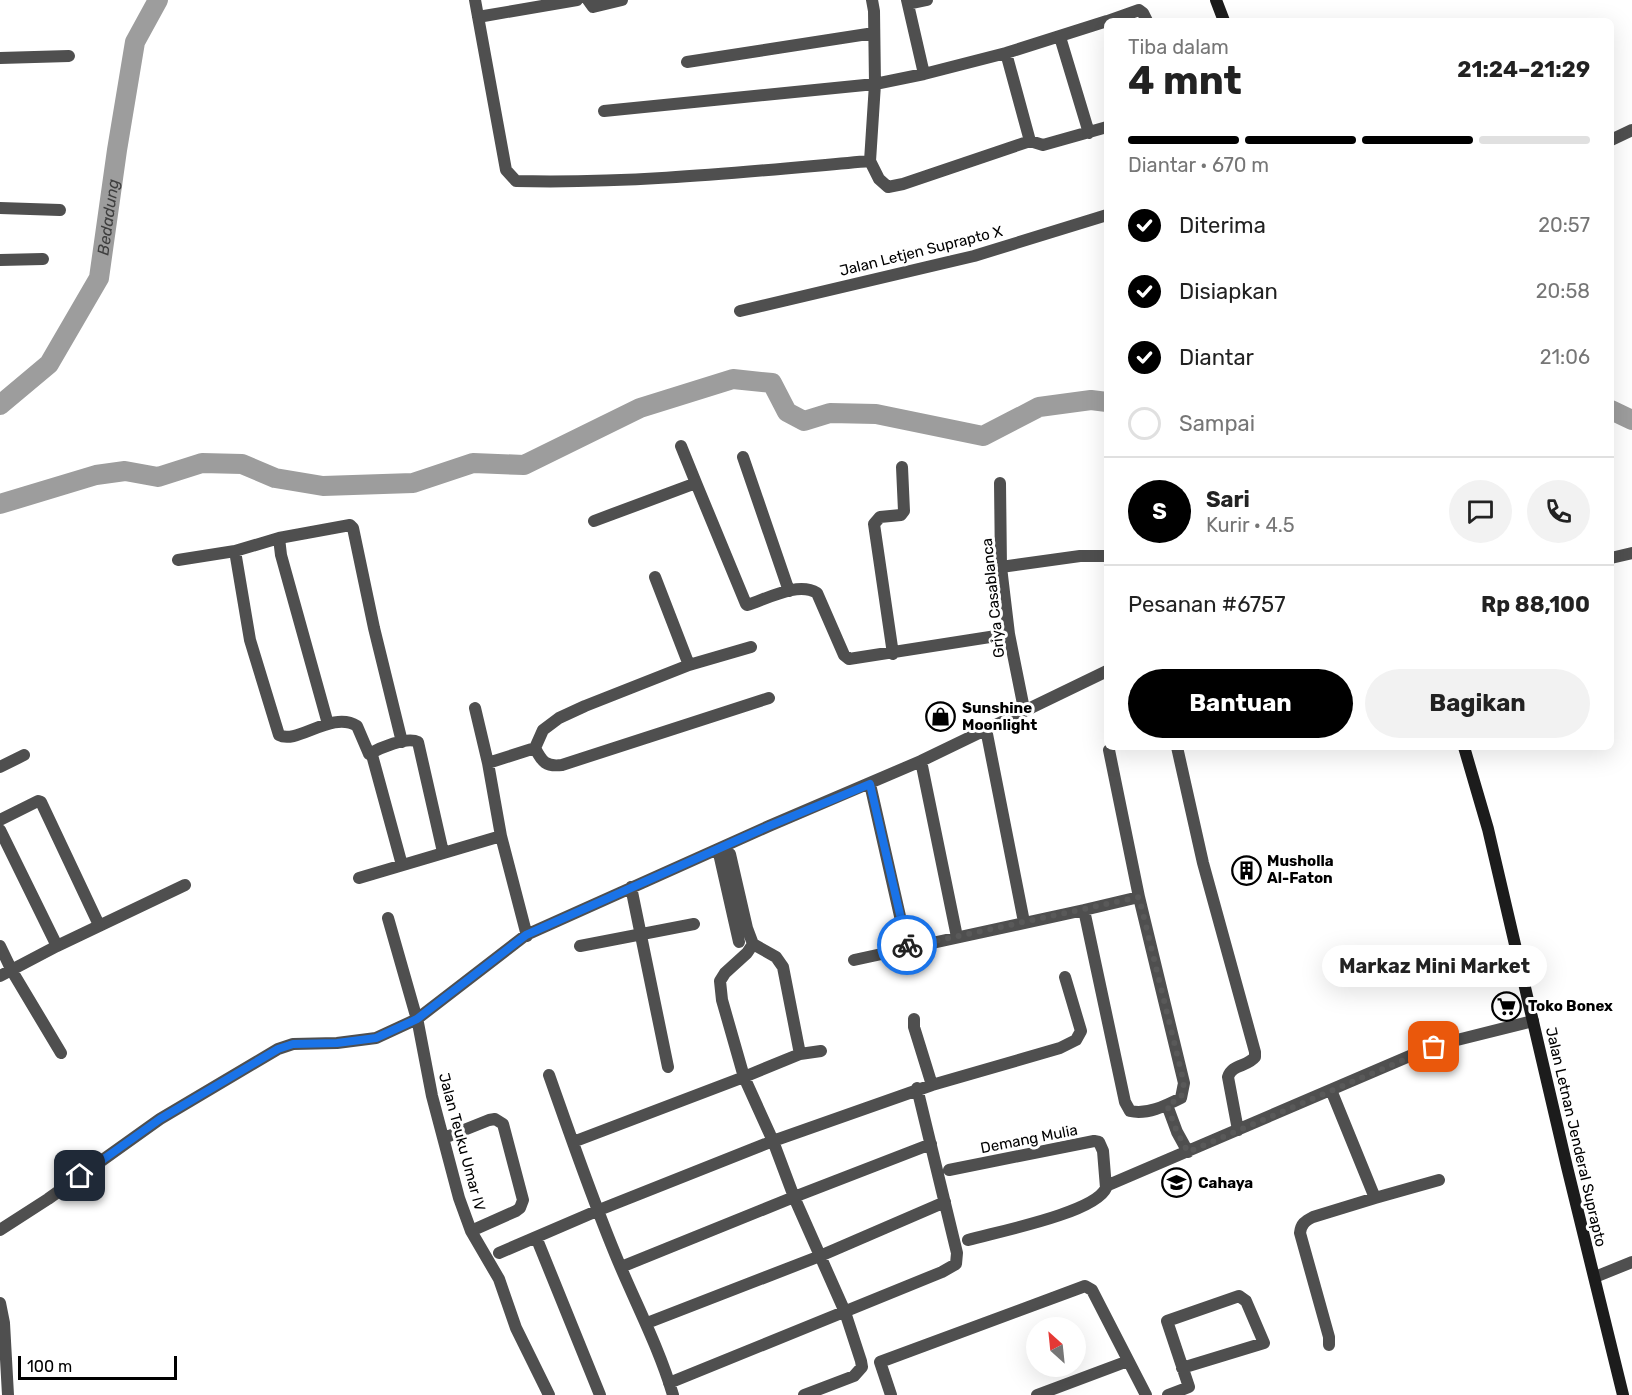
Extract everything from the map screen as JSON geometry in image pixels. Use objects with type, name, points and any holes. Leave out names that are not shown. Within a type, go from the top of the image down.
[{"type":"main road","points":[[1216,0],[1223,18]]},
{"type":"main road","name":"Jalan Letnan Jenderal Suprapto","points":[[1465,750],[1488,829],[1566,1167],[1623,1395]]},
{"type":"street","points":[[475,0],[506,170],[516,181],[561,182],[716,174],[870,161]]},
{"type":"street","points":[[478,17],[577,0]]},
{"type":"street","points":[[588,0],[593,7],[622,0]]},
{"type":"street","points":[[872,0],[875,84],[870,161],[879,179],[888,187],[1030,141],[1043,145],[1104,128]]},
{"type":"street","points":[[924,74],[907,2],[927,0]]},
{"type":"street","points":[[1116,18],[1139,10],[1146,18]]},
{"type":"street","points":[[604,111],[875,84],[1006,53],[1060,38],[1104,22]]},
{"type":"street","points":[[687,62],[874,33]]},
{"type":"street","points":[[1060,38],[1089,133]]},
{"type":"street","points":[[1006,53],[1030,141]]},
{"type":"street","points":[[0,58],[69,56]]},
{"type":"street","points":[[1614,139],[1632,130]]},
{"type":"street","points":[[0,208],[60,210]]},
{"type":"street","name":"Jalan Letjen Suprapto X","points":[[740,311],[974,256],[1104,215]]},
{"type":"street","points":[[0,260],[43,259]]},
{"type":"street","points":[[681,446],[746,604],[805,588],[817,593],[844,655],[849,660],[1009,634]]},
{"type":"street","points":[[743,457],[789,591]]},
{"type":"street","points":[[893,654],[874,524],[880,517],[901,515],[904,511],[902,468]]},
{"type":"street","points":[[594,521],[696,483]]},
{"type":"street","name":"Griya Casablanca","points":[[1000,483],[1001,567],[1009,634],[1024,709]]},
{"type":"street","points":[[178,560],[235,551],[279,538],[350,525],[353,528],[374,628],[402,742]]},
{"type":"street","points":[[279,538],[281,555],[328,724]]},
{"type":"street","points":[[235,551],[250,640],[279,735],[289,737],[328,724],[346,721],[357,726],[369,754],[372,755],[402,865]]},
{"type":"street","points":[[1614,557],[1632,553]]},
{"type":"street","points":[[1001,567],[1080,556],[1104,556]]},
{"type":"street","points":[[655,578],[689,665]]},
{"type":"street","points":[[488,763],[535,748],[543,730],[559,718],[585,706],[689,665],[751,648]]},
{"type":"street","points":[[0,1230],[57,1193],[160,1119],[278,1049],[293,1044],[337,1043],[376,1038],[417,1019],[526,935],[631,887],[724,852],[921,761],[1024,709],[1104,672]]},
{"type":"street","points":[[535,748],[541,761],[546,765],[562,765],[769,698]]},
{"type":"street","points":[[475,708],[501,836],[526,935]]},
{"type":"street","points":[[986,729],[1024,922]]},
{"type":"street","points":[[369,754],[380,748],[411,739],[418,742],[443,852]]},
{"type":"street","points":[[1084,910],[1125,1102],[1130,1111],[1139,1113],[1167,1105],[1181,1098],[1184,1083],[1139,897],[1109,750]]},
{"type":"street","points":[[1178,750],[1203,863],[1255,1052],[1255,1057],[1250,1063],[1233,1069],[1228,1077],[1238,1130]]},
{"type":"street","points":[[0,767],[24,755]]},
{"type":"street","points":[[921,761],[957,937]]},
{"type":"street","points":[[870,784],[908,947]]},
{"type":"street","points":[[0,820],[38,801],[41,802],[99,926]]},
{"type":"street","points":[[0,830],[57,946]]},
{"type":"street","points":[[359,878],[501,836]]},
{"type":"street","points":[[724,852],[739,942]]},
{"type":"street","points":[[724,852],[753,944],[776,957],[783,967],[800,1054]]},
{"type":"street","points":[[0,976],[185,885]]},
{"type":"street","points":[[631,887],[668,1067]]},
{"type":"street","points":[[854,960],[1139,897]]},
{"type":"street","name":"Jalan Teuku Umar IV","points":[[388,918],[417,1019],[432,1096],[471,1231],[499,1279],[516,1328],[549,1395]]},
{"type":"street","points":[[580,946],[694,924]]},
{"type":"street","points":[[753,944],[720,981],[722,1000],[744,1077],[845,1312],[862,1366],[854,1376],[804,1395]]},
{"type":"street","points":[[0,945],[12,971],[61,1053]]},
{"type":"street","points":[[499,1253],[598,1210],[773,1141],[917,1088],[1060,1048],[1076,1040],[1081,1031],[1065,977]]},
{"type":"street","points":[[914,1019],[914,1027],[932,1084]]},
{"type":"street","points":[[968,1239],[1062,1215],[1098,1198],[1106,1186],[1419,1052],[1449,1042],[1533,1022]]},
{"type":"street","points":[[573,1142],[800,1054],[821,1051]]},
{"type":"street","points":[[549,1075],[598,1210],[647,1323],[671,1389],[956,1264],[957,1253],[917,1088]]},
{"type":"street","points":[[1331,1090],[1375,1197]]},
{"type":"street","points":[[1167,1105],[1177,1132],[1188,1152]]},
{"type":"street","points":[[444,1138],[489,1120],[495,1119],[503,1124],[523,1200],[522,1205],[516,1211],[471,1231]]},
{"type":"street","name":"Demang Mulia","points":[[949,1170],[1094,1141],[1099,1142],[1103,1151],[1106,1186]]},
{"type":"street","points":[[621,1267],[931,1144]]},
{"type":"street","points":[[1329,1345],[1329,1337],[1299,1233],[1304,1222],[1375,1197],[1439,1180]]},
{"type":"street","points":[[647,1323],[820,1256],[945,1202]]},
{"type":"street","points":[[536,1237],[600,1395]]},
{"type":"street","points":[[1595,1277],[1632,1262]]},
{"type":"street","points":[[891,1395],[880,1362],[1085,1286],[1092,1290],[1146,1395]]},
{"type":"street","points":[[1168,1395],[1189,1387],[1182,1368],[1167,1321],[1239,1296],[1246,1301],[1264,1343],[1182,1368]]},
{"type":"street","points":[[0,1304],[4,1323],[3,1350],[8,1395]]},
{"type":"street","points":[[1037,1395],[1128,1361]]},
{"type":"waterway","name":"Bedadung","points":[[0,405],[49,364],[99,278],[135,42],[158,0]]},
{"type":"waterway","points":[[0,504],[96,475],[125,471],[158,477],[202,463],[242,464],[275,478],[323,486],[413,483],[473,463],[524,465],[640,408],[733,379],[772,383],[787,412],[804,421],[830,413],[876,414],[983,436],[1039,407],[1091,400],[1104,402]]},
{"type":"waterway","points":[[1614,411],[1632,420]]},
{"type":"way so far","points":[[907,945],[908,947],[957,937],[1139,897],[1184,1083],[1181,1098],[1167,1105],[1177,1132],[1188,1152],[1434,1047]]},
{"type":"place","name":"Sunshine Moonlight","points":[[941,717]]},
{"type":"place","name":"Musholla Al-Faton","points":[[1246,870]]},
{"type":"place","name":"Toko Bonex","points":[[1507,1006]]},
{"type":"place","name":"Markaz Mini Market","points":[[1434,1047]]},
{"type":"place","name":"Cahaya","points":[[1177,1183]]},
{"type":"route","points":[[80,1176],[160,1119],[278,1049],[293,1044],[337,1043],[376,1038],[417,1019],[526,935],[769,826],[870,784],[907,945]]}]
